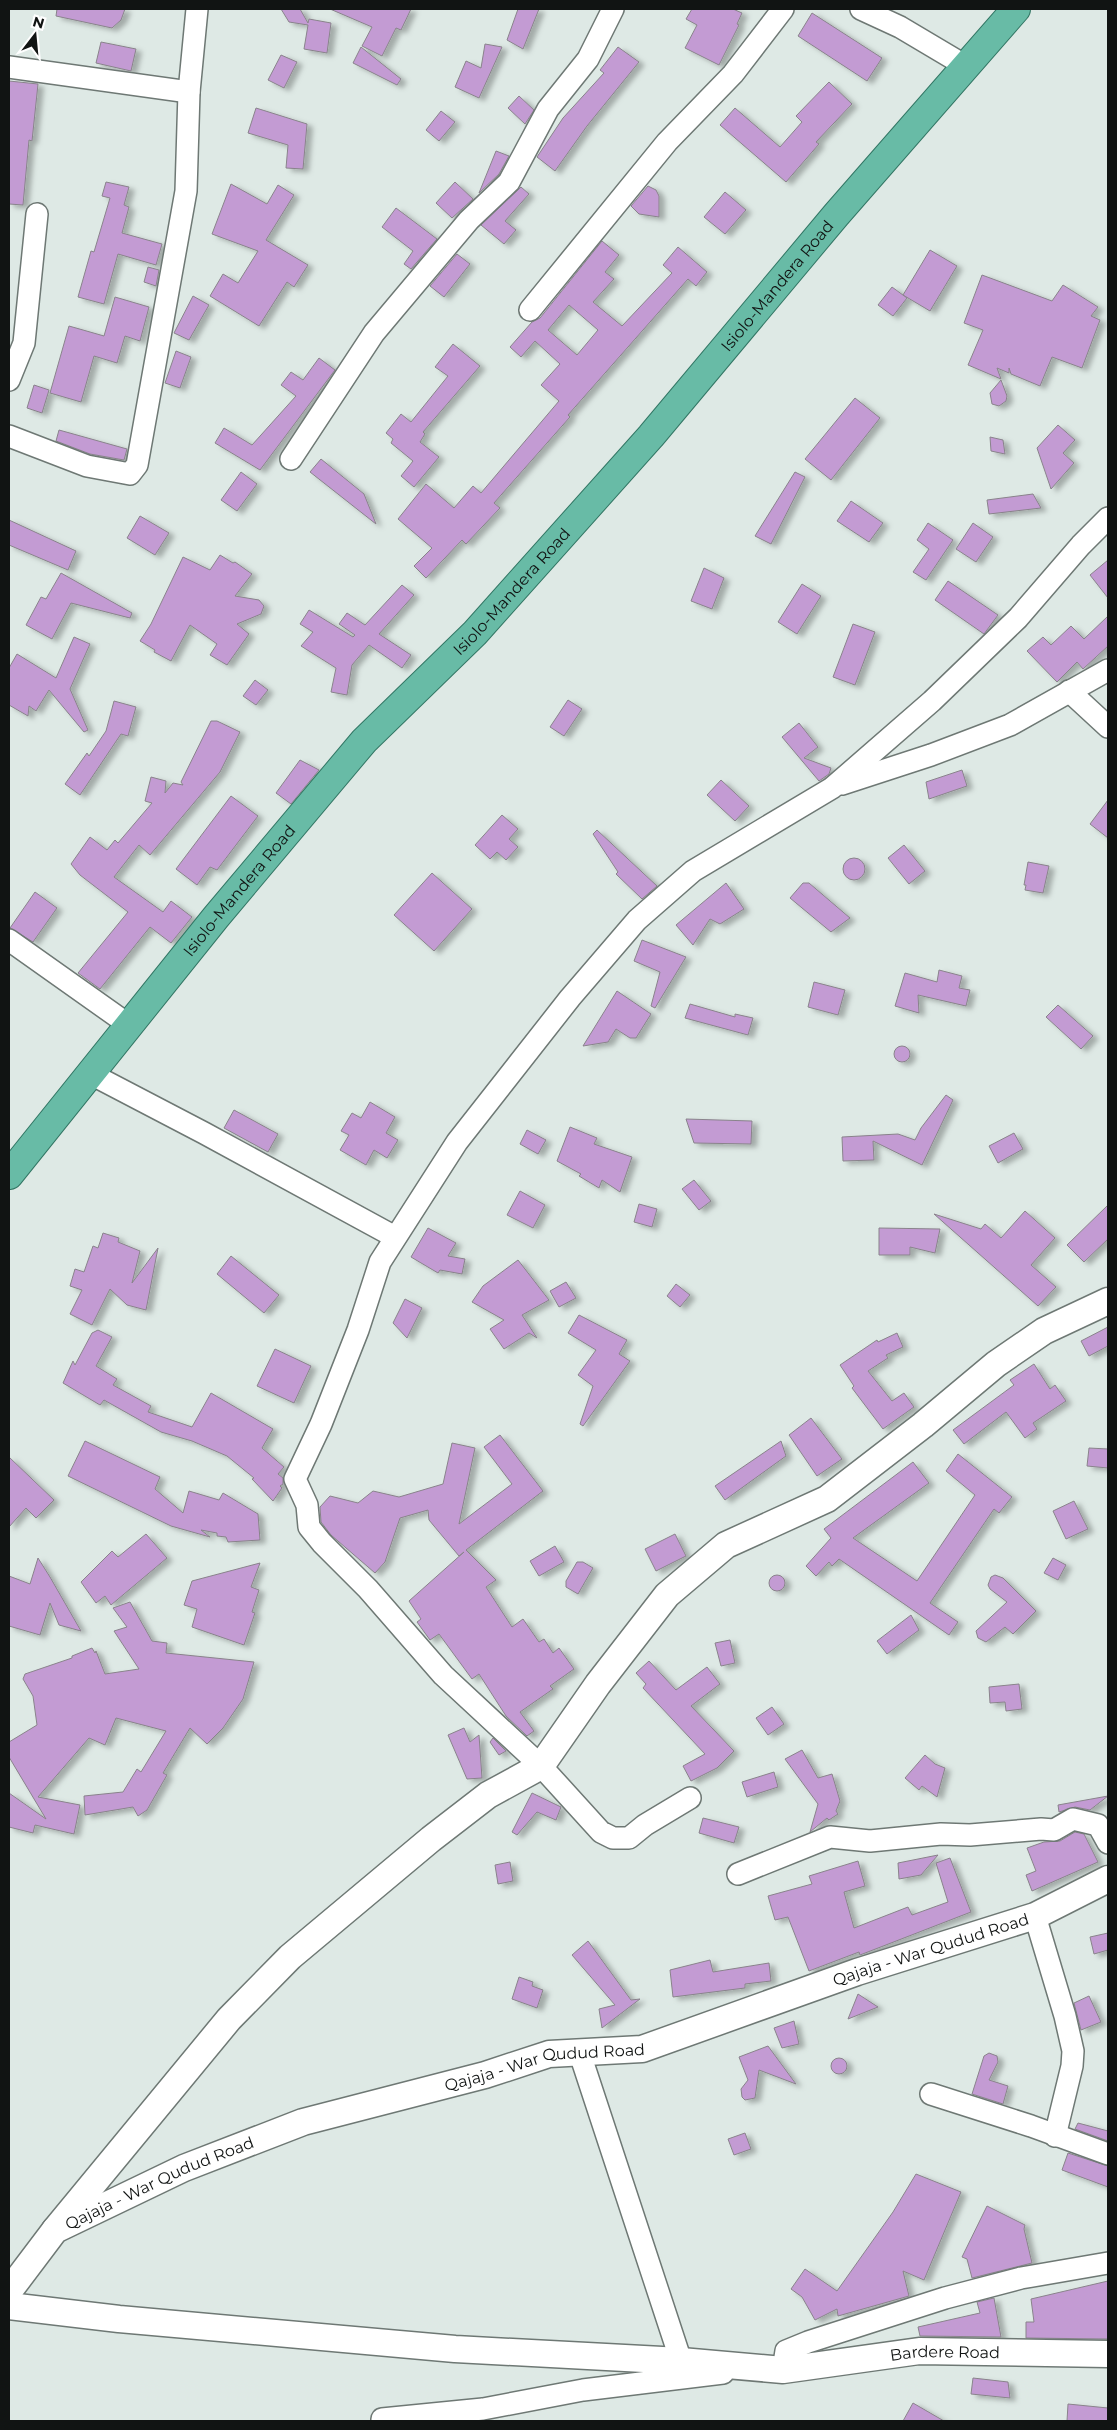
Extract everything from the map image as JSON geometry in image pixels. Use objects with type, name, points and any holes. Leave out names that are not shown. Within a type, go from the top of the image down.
[{"type":"highway","name":"Isiolo-Mandera Road","points":[[9,1175],[270,851],[364,741],[475,633],[652,436],[836,215],[964,65],[1016,9]]},
{"type":"street","points":[[9,436],[87,466],[130,474],[137,465],[186,191],[189,92],[197,9]]},
{"type":"street","points":[[291,459],[374,332],[470,220],[509,182],[548,109],[588,59],[613,9]]},
{"type":"street","points":[[530,310],[667,142],[733,74],[783,9]]},
{"type":"street","points":[[861,9],[900,27],[964,65]]},
{"type":"street","points":[[9,67],[189,92]]},
{"type":"street","points":[[9,380],[24,343],[37,214]]},
{"type":"street","points":[[690,1798],[645,1825],[629,1838],[613,1838],[601,1832],[541,1766],[443,1675],[368,1589],[322,1543],[309,1527],[307,1505],[295,1479],[324,1415],[358,1330],[380,1262],[394,1237],[457,1142],[570,998],[637,920],[693,871],[832,788],[932,702],[1011,625],[1108,518]]},
{"type":"street","points":[[832,788],[931,755],[1010,725],[1108,670]]},
{"type":"street","points":[[1069,691],[1108,727]]},
{"type":"street","points":[[9,940],[130,1025]]},
{"type":"street","points":[[91,1074],[204,1132],[394,1237]]},
{"type":"street","points":[[56,2230],[229,2019],[290,1957],[488,1794],[541,1766],[598,1684],[667,1595],[726,1545],[827,1499],[923,1425],[996,1364],[1044,1331],[1108,1301]]},
{"type":"street","points":[[738,1874],[830,1837],[870,1841],[941,1834],[970,1835],[1041,1829],[1054,1830],[1073,1819],[1098,1825],[1108,1843]]},
{"type":"street","name":"Qajaja - War Qudud Road","points":[[9,2291],[56,2230],[184,2168],[303,2122],[484,2075],[549,2054],[579,2050],[642,2049],[857,1972],[1035,1916],[1108,1879]]},
{"type":"street","points":[[1035,1916],[1065,2016],[1073,2051],[1072,2066],[1055,2136]]},
{"type":"street","points":[[579,2050],[681,2361]]},
{"type":"street","points":[[931,2094],[1031,2126],[1108,2154]]},
{"type":"street","points":[[382,2419],[483,2409],[583,2390],[695,2375],[780,2370],[786,2351],[808,2342],[945,2298],[1012,2280],[1108,2263]]},
{"type":"street","name":"Bardere Road","points":[[9,2306],[120,2319],[455,2349],[681,2361],[780,2370],[919,2352],[1108,2354]]},
{"type":"building","points":[[57,9],[125,9],[121,20],[112,28],[56,16]]},
{"type":"building","points":[[281,9],[300,9],[308,23],[309,19],[331,23],[327,53],[304,49],[308,25],[289,22]]},
{"type":"building","points":[[330,9],[411,9],[401,30],[396,28],[382,56],[362,46],[372,27]]},
{"type":"building","points":[[518,9],[539,9],[523,49],[507,40]]},
{"type":"building","points":[[692,9],[733,9],[742,13],[737,24],[739,25],[719,65],[685,48],[697,25],[686,19]]},
{"type":"building","points":[[812,13],[882,58],[867,81],[798,36]]},
{"type":"building","points":[[101,42],[136,49],[131,71],[96,63]]},
{"type":"building","points":[[485,44],[502,47],[479,98],[455,87],[466,61],[481,68]]},
{"type":"building","points":[[361,47],[401,79],[397,85],[353,63]]},
{"type":"building","points":[[618,47],[639,62],[587,126],[555,171],[537,157],[563,118],[604,73],[600,70]]},
{"type":"building","points":[[281,55],[297,62],[284,88],[268,80]]},
{"type":"building","points":[[9,81],[38,84],[32,141],[29,140],[23,205],[9,204]]},
{"type":"building","points":[[829,82],[852,104],[816,142],[819,144],[786,182],[720,125],[735,108],[780,147],[802,122],[796,116]]},
{"type":"building","points":[[519,96],[534,110],[525,124],[508,108]]},
{"type":"building","points":[[256,108],[307,124],[303,169],[286,168],[288,145],[248,133]]},
{"type":"building","points":[[441,111],[455,122],[439,141],[426,130]]},
{"type":"building","points":[[496,151],[509,156],[499,174],[479,193]]},
{"type":"building","points":[[106,182],[129,187],[124,205],[129,207],[122,233],[162,244],[156,265],[118,254],[104,304],[78,297],[91,251],[94,252],[110,198],[102,196]]},
{"type":"building","points":[[455,182],[473,199],[452,218],[436,203]]},
{"type":"building","points":[[231,184],[267,204],[278,185],[294,195],[266,240],[308,265],[294,287],[287,282],[259,326],[210,296],[223,274],[238,283],[258,251],[212,234]]},
{"type":"building","points":[[648,186],[656,190],[659,196],[659,217],[639,214],[631,206]]},
{"type":"building","points":[[521,187],[529,194],[505,221],[516,230],[504,244],[481,225]]},
{"type":"building","points":[[725,192],[746,210],[725,234],[704,217]]},
{"type":"building","points":[[396,208],[437,239],[411,269],[404,264],[413,251],[382,227]]},
{"type":"building","points":[[602,241],[619,255],[605,272],[614,279],[593,302],[622,326],[672,273],[663,265],[678,247],[707,272],[696,286],[688,279],[568,415],[570,417],[494,503],[500,508],[466,544],[462,540],[426,578],[414,566],[432,548],[398,519],[426,484],[454,508],[473,486],[481,493],[559,401],[541,385],[560,364],[535,341],[521,357],[510,347],[532,322],[540,318]],"holes":[[[569,305],[598,330],[577,355],[548,330]]]},
{"type":"building","points":[[930,250],[957,266],[930,311],[903,295]]},
{"type":"building","points":[[457,254],[470,264],[444,297],[430,286]]},
{"type":"building","points":[[148,267],[159,270],[156,286],[144,282]]},
{"type":"building","points":[[982,275],[1052,301],[1063,285],[1098,307],[1091,316],[1100,320],[1082,368],[1052,357],[1040,386],[1011,374],[1009,368],[1009,373],[997,368],[1001,379],[968,365],[983,330],[964,323]]},
{"type":"building","points":[[892,287],[907,298],[893,316],[878,305]]},
{"type":"building","points":[[193,296],[209,305],[189,340],[174,333]]},
{"type":"building","points":[[115,297],[149,307],[140,341],[125,336],[117,363],[94,356],[81,402],[50,393],[69,326],[104,336]]},
{"type":"building","points":[[453,344],[480,366],[423,432],[425,434],[420,442],[439,457],[414,487],[401,476],[413,461],[391,443],[393,439],[386,433],[401,414],[411,422],[448,376],[435,367]]},
{"type":"building","points":[[176,351],[191,357],[180,388],[165,383]]},
{"type":"building","points":[[319,358],[335,370],[260,470],[215,443],[224,428],[252,445],[296,396],[281,385],[291,372],[303,380]]},
{"type":"building","points":[[1001,380],[1007,396],[1006,401],[999,406],[992,404],[990,393]]},
{"type":"building","points":[[34,385],[49,390],[42,413],[27,408]]},
{"type":"building","points":[[855,398],[880,418],[831,480],[805,459]]},
{"type":"building","points":[[1058,425],[1075,440],[1063,453],[1074,463],[1051,489],[1037,448]]},
{"type":"building","points":[[59,430],[127,449],[124,460],[90,454],[56,441]]},
{"type":"building","points":[[990,437],[1003,440],[1005,454],[991,451]]},
{"type":"building","points":[[321,459],[364,494],[376,524],[310,472]]},
{"type":"building","points":[[241,472],[257,484],[237,511],[221,500]]},
{"type":"building","points":[[795,472],[805,477],[771,544],[755,536]]},
{"type":"building","points":[[1033,494],[1041,508],[989,514],[987,500]]},
{"type":"building","points":[[851,501],[883,523],[869,542],[837,521]]},
{"type":"building","points":[[140,516],[169,533],[155,555],[127,538]]},
{"type":"building","points":[[9,520],[76,551],[68,570],[9,545]]},
{"type":"building","points":[[928,523],[953,540],[926,580],[913,572],[929,549],[917,540]]},
{"type":"building","points":[[973,523],[993,537],[976,562],[956,549]]},
{"type":"building","points":[[220,555],[233,563],[235,562],[252,574],[235,596],[259,600],[264,606],[261,614],[237,624],[249,634],[227,665],[210,655],[217,644],[190,625],[171,661],[154,652],[155,650],[140,641],[151,624],[183,557],[210,570]]},
{"type":"building","points":[[1108,560],[1108,598],[1090,575]]},
{"type":"building","points":[[704,568],[724,578],[712,609],[691,601]]},
{"type":"building","points":[[61,573],[132,613],[130,618],[71,603],[52,639],[26,625],[41,597],[46,599]]},
{"type":"building","points":[[948,581],[998,615],[984,634],[935,600]]},
{"type":"building","points":[[802,584],[821,596],[797,634],[778,622]]},
{"type":"building","points":[[402,585],[414,595],[379,634],[411,655],[402,668],[369,645],[352,665],[347,695],[331,692],[336,668],[301,646],[313,632],[300,624],[309,610],[353,637],[355,635],[339,624],[347,613],[365,625]]},
{"type":"building","points":[[1108,616],[1108,646],[1083,669],[1077,662],[1057,682],[1027,651],[1043,637],[1051,645],[1071,626],[1084,639]]},
{"type":"building","points":[[853,624],[875,632],[855,685],[833,677]]},
{"type":"building","points":[[74,637],[90,644],[70,689],[88,730],[84,732],[49,690],[36,711],[29,706],[28,716],[9,705],[9,668],[17,654],[56,678]]},
{"type":"building","points":[[255,680],[268,690],[256,705],[243,696]]},
{"type":"building","points":[[568,700],[582,709],[564,736],[550,727]]},
{"type":"building","points":[[114,701],[136,707],[128,736],[121,734],[80,795],[65,784],[87,753],[89,756],[106,731]]},
{"type":"building","points":[[211,721],[217,721],[240,732],[220,772],[150,855],[139,845],[114,877],[163,912],[171,901],[192,917],[171,943],[150,927],[100,989],[78,973],[128,912],[80,875],[71,864],[90,837],[107,850],[115,840],[118,843],[152,803],[145,801],[151,777],[166,781],[165,793],[173,783],[183,785],[181,782]]},
{"type":"building","points":[[799,723],[818,747],[804,758],[831,768],[829,774],[819,781],[782,737]]},
{"type":"building","points":[[300,760],[319,770],[291,804],[276,793]]},
{"type":"building","points":[[962,770],[967,786],[929,799],[926,782]]},
{"type":"building","points":[[721,780],[749,806],[735,821],[707,795]]},
{"type":"building","points":[[231,796],[258,816],[217,870],[210,867],[197,885],[176,869]]},
{"type":"building","points":[[1108,800],[1108,838],[1090,824]]},
{"type":"building","points":[[502,815],[518,829],[509,839],[518,847],[506,860],[497,852],[490,859],[475,845]]},
{"type":"building","points":[[597,830],[657,886],[642,899],[616,874],[618,872],[593,834]]},
{"type":"building","points":[[904,845],[925,871],[909,884],[888,858]]},
{"type":"building","points":[[854,858],[862,861],[865,869],[862,877],[854,880],[846,877],[843,869],[846,861]]},
{"type":"building","points":[[1028,862],[1049,866],[1043,893],[1025,890],[1026,885],[1024,885]]},
{"type":"building","points":[[432,873],[472,909],[434,951],[394,915]]},
{"type":"building","points":[[726,883],[744,909],[720,924],[710,919],[693,945],[676,925]]},
{"type":"building","points":[[803,883],[809,883],[850,918],[831,932],[790,898]]},
{"type":"building","points":[[35,892],[57,908],[33,942],[10,928]]},
{"type":"building","points":[[642,940],[686,957],[655,1008],[651,1006],[660,972],[634,961]]},
{"type":"building","points":[[939,970],[962,976],[959,988],[970,990],[966,1006],[918,995],[919,1013],[895,1006],[905,973],[937,982]]},
{"type":"building","points":[[814,982],[845,990],[838,1015],[808,1007]]},
{"type":"building","points":[[617,991],[651,1014],[636,1038],[630,1038],[616,1029],[608,1042],[583,1046]]},
{"type":"building","points":[[690,1004],[735,1017],[735,1014],[753,1018],[748,1035],[685,1018]]},
{"type":"building","points":[[1058,1005],[1093,1036],[1081,1049],[1046,1017]]},
{"type":"building","points":[[899,1046],[905,1046],[910,1051],[908,1060],[899,1062],[894,1057],[894,1051]]},
{"type":"building","points":[[946,1095],[953,1100],[922,1165],[873,1141],[874,1160],[843,1161],[842,1137],[898,1134],[915,1140],[921,1128]]},
{"type":"building","points":[[370,1102],[395,1117],[386,1133],[398,1140],[387,1158],[374,1150],[366,1165],[340,1150],[349,1135],[341,1131],[352,1113],[361,1118]]},
{"type":"building","points":[[234,1110],[278,1134],[268,1152],[224,1128]]},
{"type":"building","points":[[686,1119],[752,1121],[751,1144],[694,1143]]},
{"type":"building","points":[[570,1127],[597,1138],[594,1144],[632,1157],[620,1192],[602,1180],[599,1188],[579,1176],[581,1174],[557,1161]]},
{"type":"building","points":[[527,1130],[546,1140],[538,1154],[520,1144]]},
{"type":"building","points":[[1014,1133],[1023,1149],[998,1163],[989,1146]]},
{"type":"building","points":[[694,1180],[711,1201],[699,1210],[682,1189]]},
{"type":"building","points":[[520,1191],[545,1205],[533,1228],[507,1215]]},
{"type":"building","points":[[639,1204],[657,1209],[652,1227],[634,1222]]},
{"type":"building","points":[[1108,1205],[1108,1239],[1084,1262],[1067,1245]]},
{"type":"building","points":[[1025,1211],[1055,1238],[1031,1265],[1056,1287],[1038,1306],[934,1214],[981,1229],[985,1224],[1001,1238]]},
{"type":"building","points":[[428,1228],[456,1243],[448,1256],[465,1259],[462,1274],[440,1270],[438,1273],[411,1257]]},
{"type":"building","points":[[879,1228],[940,1229],[935,1253],[910,1247],[910,1255],[879,1255]]},
{"type":"building","points":[[103,1233],[119,1238],[118,1242],[140,1251],[132,1283],[158,1248],[146,1310],[127,1305],[110,1289],[92,1325],[70,1314],[82,1290],[70,1286],[75,1269],[84,1272],[93,1246],[98,1248]]},
{"type":"building","points":[[231,1256],[279,1295],[264,1313],[217,1274]]},
{"type":"building","points":[[518,1260],[549,1300],[522,1315],[537,1338],[529,1333],[504,1349],[490,1329],[504,1320],[472,1302],[483,1286]]},
{"type":"building","points":[[566,1282],[576,1298],[559,1307],[550,1291]]},
{"type":"building","points":[[676,1284],[690,1295],[680,1307],[667,1296]]},
{"type":"building","points":[[405,1299],[422,1308],[407,1338],[393,1323]]},
{"type":"building","points":[[579,1315],[627,1340],[619,1354],[630,1361],[583,1426],[580,1424],[593,1386],[578,1375],[596,1350],[568,1333]]},
{"type":"building","points":[[1108,1327],[1108,1346],[1089,1356],[1081,1341]]},
{"type":"building","points":[[98,1330],[112,1337],[96,1366],[117,1379],[113,1385],[151,1406],[148,1412],[192,1427],[211,1393],[273,1429],[262,1448],[284,1467],[278,1474],[283,1478],[283,1484],[280,1486],[282,1488],[273,1501],[252,1479],[254,1478],[227,1456],[192,1441],[161,1432],[104,1400],[100,1405],[63,1383],[73,1361],[75,1365],[92,1333]]},
{"type":"building","points":[[897,1333],[903,1347],[886,1355],[888,1358],[868,1371],[892,1401],[904,1393],[914,1407],[883,1429],[852,1388],[854,1386],[840,1365],[877,1340],[878,1342]]},
{"type":"building","points":[[275,1349],[311,1366],[294,1403],[257,1386]]},
{"type":"building","points":[[1034,1364],[1050,1389],[1055,1385],[1066,1401],[1033,1423],[1037,1429],[1025,1438],[1006,1412],[964,1444],[953,1430],[1014,1385],[1010,1380]]},
{"type":"building","points":[[811,1418],[842,1459],[817,1476],[789,1435]]},
{"type":"building","points":[[500,1435],[543,1491],[466,1550],[496,1580],[486,1587],[512,1627],[523,1619],[539,1642],[544,1639],[553,1653],[559,1648],[574,1669],[550,1686],[553,1689],[520,1712],[534,1731],[527,1736],[506,1716],[479,1674],[472,1679],[439,1634],[430,1640],[417,1622],[421,1619],[409,1601],[464,1552],[459,1556],[429,1520],[428,1510],[400,1518],[385,1562],[375,1573],[331,1535],[321,1522],[320,1507],[330,1496],[358,1503],[373,1491],[399,1497],[443,1484],[452,1443],[475,1448],[459,1524],[512,1484],[484,1447]]},
{"type":"building","points":[[85,1441],[160,1477],[155,1489],[183,1513],[189,1491],[219,1500],[223,1493],[258,1514],[260,1540],[228,1542],[226,1537],[217,1536],[217,1533],[201,1530],[210,1537],[171,1526],[68,1476]]},
{"type":"building","points":[[781,1441],[786,1456],[725,1500],[715,1486]]},
{"type":"building","points":[[1089,1448],[1108,1449],[1108,1468],[1087,1466]]},
{"type":"building","points":[[958,1454],[1012,1497],[999,1513],[994,1509],[930,1603],[958,1622],[949,1635],[839,1559],[832,1566],[829,1562],[816,1576],[806,1566],[831,1538],[824,1529],[913,1462],[929,1483],[853,1538],[917,1581],[975,1495],[946,1471]]},
{"type":"building","points":[[9,1457],[54,1500],[36,1518],[26,1508],[9,1527]]},
{"type":"building","points":[[1074,1501],[1088,1529],[1066,1539],[1053,1511]]},
{"type":"building","points":[[146,1534],[167,1558],[111,1605],[105,1596],[96,1603],[81,1582],[112,1551],[118,1557]]},
{"type":"building","points":[[675,1534],[686,1556],[656,1571],[645,1549]]},
{"type":"building","points":[[555,1546],[564,1562],[539,1576],[530,1561]]},
{"type":"building","points":[[38,1558],[81,1631],[59,1625],[50,1603],[40,1635],[9,1626],[9,1576],[30,1584]]},
{"type":"building","points":[[1053,1558],[1066,1565],[1058,1580],[1044,1573]]},
{"type":"building","points":[[577,1562],[583,1562],[593,1568],[578,1594],[566,1587],[566,1581]]},
{"type":"building","points":[[260,1563],[251,1587],[259,1590],[252,1612],[255,1613],[244,1645],[192,1627],[197,1609],[184,1605],[192,1581]]},
{"type":"building","points":[[774,1575],[780,1575],[785,1580],[783,1589],[774,1591],[769,1586],[769,1580]]},
{"type":"building","points":[[995,1575],[1003,1578],[1036,1611],[1013,1634],[1005,1627],[986,1642],[978,1638],[976,1631],[1007,1602],[990,1589],[988,1585],[991,1577]]},
{"type":"building","points":[[130,1602],[152,1641],[167,1643],[166,1653],[254,1662],[243,1699],[223,1728],[207,1744],[190,1728],[163,1773],[167,1775],[147,1810],[138,1816],[133,1807],[85,1815],[84,1796],[123,1792],[137,1769],[141,1772],[166,1731],[116,1718],[105,1745],[89,1738],[38,1797],[80,1805],[74,1834],[35,1825],[33,1833],[9,1827],[9,1793],[46,1819],[9,1757],[9,1742],[37,1725],[33,1696],[23,1679],[25,1674],[72,1658],[72,1656],[92,1648],[95,1653],[96,1651],[105,1674],[139,1669],[114,1631],[127,1627],[113,1608]]},
{"type":"building","points":[[911,1615],[919,1630],[887,1654],[877,1641]]},
{"type":"building","points":[[730,1640],[735,1663],[721,1666],[715,1643]]},
{"type":"building","points":[[649,1661],[676,1690],[707,1667],[720,1684],[691,1706],[734,1751],[717,1768],[691,1781],[683,1766],[705,1754],[643,1688],[646,1684],[636,1673]]},
{"type":"building","points":[[1019,1684],[1022,1709],[1006,1711],[1005,1702],[990,1703],[989,1687]]},
{"type":"building","points":[[772,1707],[784,1724],[768,1735],[756,1718]]},
{"type":"building","points":[[464,1728],[470,1742],[479,1735],[482,1778],[467,1779],[448,1735]]},
{"type":"building","points":[[493,1738],[506,1751],[499,1755],[490,1742]]},
{"type":"building","points":[[802,1750],[818,1778],[832,1774],[840,1801],[836,1811],[838,1814],[829,1820],[827,1818],[810,1832],[818,1804],[785,1759]]},
{"type":"building","points":[[925,1755],[935,1764],[945,1768],[937,1797],[922,1786],[919,1790],[905,1778]]},
{"type":"building","points":[[774,1772],[778,1787],[747,1797],[742,1782]]},
{"type":"building","points":[[532,1793],[561,1807],[556,1820],[537,1812],[517,1835],[512,1832]]},
{"type":"building","points":[[1108,1796],[1090,1810],[1075,1807],[1059,1812],[1058,1805]]},
{"type":"building","points":[[703,1818],[739,1827],[734,1843],[699,1833]]},
{"type":"building","points":[[1075,1832],[1084,1834],[1098,1862],[1032,1891],[1026,1875],[1036,1871],[1027,1848],[1044,1842],[1060,1841]]},
{"type":"building","points":[[938,1855],[921,1875],[899,1879],[898,1863]]},
{"type":"building","points":[[950,1858],[971,1912],[860,1955],[859,1952],[809,1971],[788,1917],[775,1920],[768,1896],[812,1884],[809,1876],[858,1861],[865,1886],[844,1892],[854,1928],[908,1907],[912,1915],[948,1902],[936,1863]]},
{"type":"building","points":[[510,1862],[513,1881],[498,1884],[495,1865]]},
{"type":"building","points":[[1108,1933],[1108,1950],[1094,1954],[1090,1937]]},
{"type":"building","points":[[588,1941],[631,2000],[640,1999],[602,2028],[599,2009],[615,2005],[572,1955]]},
{"type":"building","points":[[710,1960],[713,1972],[769,1963],[771,1981],[745,1984],[745,1988],[673,1997],[670,1970]]},
{"type":"building","points":[[519,1977],[533,1982],[532,1986],[543,1990],[537,2008],[512,1999]]},
{"type":"building","points":[[858,1994],[878,2007],[848,2019]]},
{"type":"building","points":[[1089,1996],[1101,2022],[1081,2030],[1074,2003]]},
{"type":"building","points":[[794,2021],[799,2044],[782,2048],[774,2028]]},
{"type":"building","points":[[768,2046],[796,2084],[759,2070],[755,2098],[745,2100],[742,2097],[741,2089],[748,2080],[739,2057]]},
{"type":"building","points":[[989,2053],[997,2056],[998,2062],[989,2080],[1008,2086],[1003,2104],[972,2094],[984,2056]]},
{"type":"building","points":[[836,2058],[842,2058],[847,2063],[845,2072],[836,2074],[831,2069],[831,2063]]},
{"type":"building","points":[[1078,2123],[1108,2131],[1108,2141],[1075,2129]]},
{"type":"building","points":[[745,2133],[751,2149],[734,2155],[728,2139]]},
{"type":"building","points":[[1068,2153],[1108,2166],[1108,2187],[1062,2170]]},
{"type":"building","points":[[916,2174],[961,2192],[924,2280],[903,2271],[909,2296],[838,2316],[837,2309],[815,2320],[802,2297],[791,2289],[805,2269],[837,2291],[893,2212]]},
{"type":"building","points":[[987,2206],[1025,2225],[1024,2229],[1032,2263],[972,2278],[967,2259],[962,2257]]},
{"type":"building","points":[[1108,2281],[1108,2339],[1026,2338],[1026,2322],[1034,2322],[1031,2299]]},
{"type":"building","points":[[994,2298],[1001,2337],[920,2336],[918,2327],[980,2313],[977,2302]]},
{"type":"building","points":[[973,2378],[1008,2382],[1010,2398],[971,2394]]},
{"type":"building","points":[[913,2403],[944,2421],[903,2421]]},
{"type":"building","points":[[1068,2404],[1108,2408],[1108,2421],[1067,2421]]}]
